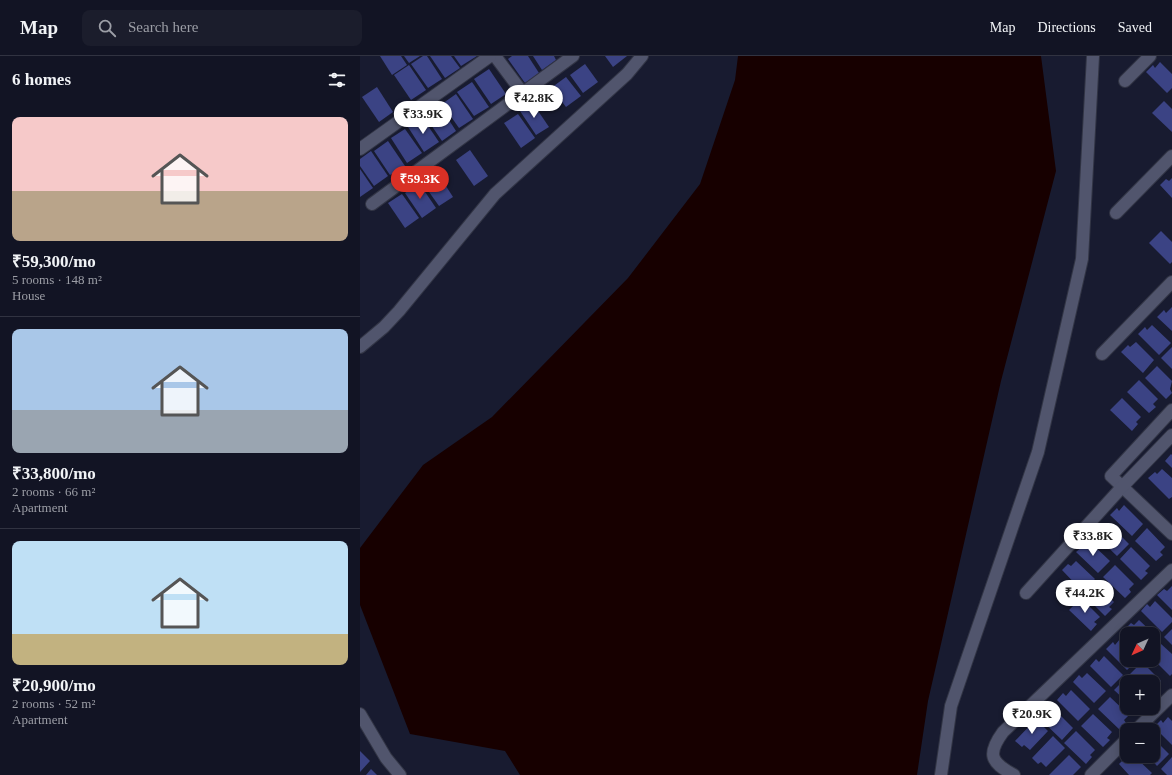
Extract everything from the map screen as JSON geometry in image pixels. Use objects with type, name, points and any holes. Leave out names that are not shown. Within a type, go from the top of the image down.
[{"type":"street","points":[[360,149],[490,56]]},
{"type":"street","points":[[495,56],[522,92]]},
{"type":"street","points":[[372,204],[522,92],[573,56]]},
{"type":"street","points":[[360,347],[384,327],[399,311],[495,194],[627,74],[642,56]]},
{"type":"street","points":[[941,775],[951,706],[1038,452],[1082,259],[1093,56]]},
{"type":"street","points":[[1125,81],[1150,56]]},
{"type":"street","points":[[1116,213],[1172,156]]},
{"type":"street","points":[[1102,354],[1172,282]]},
{"type":"street","points":[[1172,410],[1111,476],[1172,534]]},
{"type":"street","points":[[1026,593],[1122,487],[1172,435]]},
{"type":"street","points":[[1014,775],[1002,769],[994,760],[992,751],[995,743],[1003,732],[1172,570]]},
{"type":"street","points":[[1143,723],[1172,694]]},
{"type":"street","points":[[360,714],[386,758],[400,775]]},
{"type":"street","points":[[1091,775],[1120,746]]},
{"type":"shaded area","points":[[738,56],[1041,56],[1056,171],[1001,381],[928,701],[917,775],[520,775],[505,751],[410,734],[360,605],[360,548],[423,465],[492,417],[628,278],[700,184],[735,80]]},
{"type":"building","points":[[380,56],[401,56],[407,65],[392,75]]},
{"type":"building","points":[[404,56],[420,56],[409,63]]},
{"type":"building","points":[[423,56],[427,56],[442,79],[428,88],[411,64]]},
{"type":"building","points":[[430,56],[451,56],[460,68],[445,78]]},
{"type":"building","points":[[454,56],[477,56],[461,66]]},
{"type":"building","points":[[512,56],[528,56],[539,73],[525,83],[508,59]]},
{"type":"building","points":[[533,56],[554,56],[556,60],[542,70]]},
{"type":"building","points":[[605,56],[627,56],[613,67]]},
{"type":"building","points":[[1160,62],[1172,74],[1172,88],[1167,93],[1146,72],[1153,65],[1155,68]]},
{"type":"building","points":[[585,64],[598,82],[583,93],[570,75]]},
{"type":"building","points":[[409,65],[426,90],[411,100],[394,75]]},
{"type":"building","points":[[489,69],[506,94],[491,104],[474,79]]},
{"type":"building","points":[[566,77],[581,96],[566,107],[551,88]]},
{"type":"building","points":[[472,82],[489,107],[474,116],[457,92]]},
{"type":"building","points":[[377,87],[393,112],[379,122],[362,97]]},
{"type":"building","points":[[456,94],[473,119],[459,128],[442,104]]},
{"type":"building","points":[[1164,101],[1172,109],[1172,132],[1152,113]]},
{"type":"building","points":[[532,102],[549,127],[536,135],[520,111]]},
{"type":"building","points":[[440,106],[456,131],[442,141],[425,116]]},
{"type":"building","points":[[518,114],[535,138],[521,148],[504,123]]},
{"type":"building","points":[[422,117],[439,142],[424,152],[408,127]]},
{"type":"building","points":[[405,129],[422,153],[407,163],[391,138]]},
{"type":"building","points":[[388,141],[405,166],[390,175],[374,151]]},
{"type":"building","points":[[470,150],[488,176],[474,186],[456,160]]},
{"type":"building","points":[[371,151],[388,176],[374,186],[360,166],[360,159]]},
{"type":"building","points":[[360,169],[373,188],[360,197]]},
{"type":"building","points":[[437,172],[453,197],[439,206],[422,182]]},
{"type":"building","points":[[1172,178],[1172,198],[1160,185],[1166,179],[1169,181]]},
{"type":"building","points":[[419,183],[436,208],[422,218],[405,193]]},
{"type":"building","points":[[402,194],[419,218],[405,228],[388,203]]},
{"type":"building","points":[[1161,231],[1172,242],[1172,262],[1170,264],[1149,243]]},
{"type":"building","points":[[1172,307],[1172,331],[1157,317],[1164,310],[1166,313]]},
{"type":"building","points":[[1152,325],[1171,343],[1159,355],[1138,334],[1145,327],[1147,330]]},
{"type":"building","points":[[1136,342],[1154,360],[1143,373],[1121,352],[1128,345],[1130,347]]},
{"type":"building","points":[[1172,347],[1172,369],[1161,358]]},
{"type":"building","points":[[1157,366],[1172,381],[1170,389],[1172,393],[1166,399],[1145,378]]},
{"type":"building","points":[[1139,380],[1158,399],[1153,404],[1156,407],[1149,413],[1127,392]]},
{"type":"building","points":[[1122,398],[1141,417],[1136,422],[1138,424],[1132,431],[1110,410]]},
{"type":"building","points":[[1171,454],[1172,455],[1172,468],[1165,461]]},
{"type":"building","points":[[1162,469],[1172,478],[1172,497],[1169,499],[1148,478],[1155,472],[1157,474]]},
{"type":"building","points":[[1124,505],[1143,524],[1132,536],[1110,515],[1117,508],[1119,511]]},
{"type":"building","points":[[1110,525],[1129,544],[1117,556],[1095,535],[1102,528],[1105,530]]},
{"type":"building","points":[[1147,528],[1165,547],[1160,552],[1163,555],[1156,561],[1135,541]]},
{"type":"building","points":[[1091,543],[1110,561],[1098,573],[1076,552],[1083,546],[1086,548]]},
{"type":"building","points":[[1131,547],[1150,566],[1145,571],[1148,573],[1141,580],[1120,559]]},
{"type":"building","points":[[1076,561],[1095,579],[1083,592],[1062,570],[1068,564],[1071,566]]},
{"type":"building","points":[[1115,565],[1134,584],[1129,589],[1131,592],[1125,598],[1103,577]]},
{"type":"building","points":[[1095,583],[1114,602],[1109,607],[1112,609],[1105,616],[1084,595]]},
{"type":"building","points":[[1172,586],[1172,610],[1157,595],[1164,589],[1167,591]]},
{"type":"building","points":[[1081,598],[1100,617],[1094,622],[1097,624],[1091,631],[1069,610]]},
{"type":"building","points":[[1155,601],[1172,618],[1172,622],[1162,632],[1160,627],[1157,627],[1141,611],[1147,604],[1150,607]]},
{"type":"building","points":[[1139,620],[1146,627],[1127,627],[1131,623],[1134,625]]},
{"type":"building","points":[[1172,629],[1172,645],[1164,637]]},
{"type":"building","points":[[1120,639],[1120,663],[1106,649],[1113,642],[1115,645]]},
{"type":"building","points":[[1160,643],[1172,654],[1172,674],[1170,676],[1160,666]]},
{"type":"building","points":[[1104,656],[1123,675],[1120,675],[1120,678],[1111,687],[1090,666],[1096,659],[1099,662]]},
{"type":"building","points":[[1137,667],[1147,667],[1155,675],[1131,675],[1130,674]]},
{"type":"building","points":[[1087,673],[1106,691],[1094,703],[1073,682],[1079,675],[1082,678]]},
{"type":"building","points":[[1120,684],[1120,696],[1114,690]]},
{"type":"building","points":[[1071,690],[1090,709],[1078,721],[1057,700],[1063,693],[1066,696]]},
{"type":"building","points":[[1110,697],[1120,706],[1120,715],[1129,715],[1124,720],[1126,723],[1120,723],[1120,730],[1098,709]]},
{"type":"building","points":[[1054,709],[1073,728],[1062,740],[1040,719],[1047,712],[1049,714]]},
{"type":"building","points":[[1093,714],[1112,732],[1107,738],[1110,740],[1103,747],[1081,726]]},
{"type":"building","points":[[1168,717],[1172,721],[1172,745],[1160,733],[1160,723],[1158,723],[1161,720],[1163,723]]},
{"type":"building","points":[[1036,719],[1048,731],[1030,750],[1024,745],[1022,747],[1015,741]]},
{"type":"building","points":[[1076,731],[1095,750],[1090,755],[1092,757],[1086,764],[1064,743]]},
{"type":"building","points":[[1053,736],[1065,748],[1046,767],[1041,762],[1038,764],[1032,758]]},
{"type":"building","points":[[1160,745],[1169,754],[1160,763]]},
{"type":"building","points":[[360,751],[370,761],[360,772]]},
{"type":"building","points":[[1069,755],[1081,767],[1073,775],[1049,775]]},
{"type":"building","points":[[1172,757],[1172,775],[1167,775],[1161,769]]},
{"type":"building","points":[[1141,763],[1152,773],[1150,775],[1129,775],[1119,764]]},
{"type":"building","points":[[371,769],[377,775],[366,775]]}]
